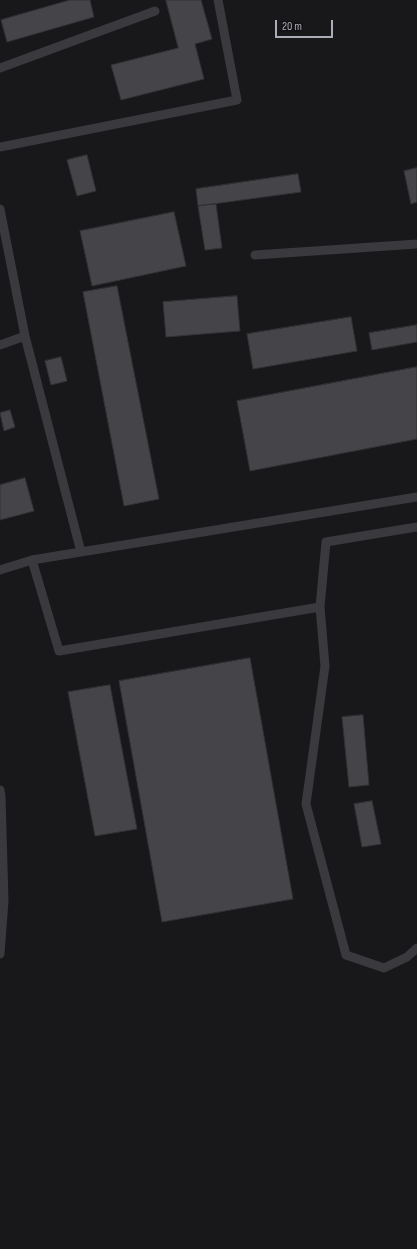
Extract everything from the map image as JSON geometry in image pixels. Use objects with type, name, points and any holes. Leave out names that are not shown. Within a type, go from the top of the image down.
[{"type":"lane","points":[[0,147],[237,100],[218,0]]},
{"type":"lane","points":[[0,68],[155,11]]},
{"type":"lane","points":[[0,209],[25,336],[81,552]]},
{"type":"lane","points":[[255,254],[417,244]]},
{"type":"lane","points":[[0,344],[25,336]]},
{"type":"lane","points":[[0,570],[32,560],[417,497]]},
{"type":"lane","points":[[417,527],[326,542],[320,607],[325,666],[306,804],[346,955],[384,968],[408,957],[417,948]]},
{"type":"lane","points":[[32,560],[59,651],[320,607]]},
{"type":"lane","points":[[0,790],[4,901],[0,954]]},
{"type":"building","points":[[70,0],[90,0],[94,17],[7,42],[1,20]]},
{"type":"building","points":[[166,0],[201,0],[212,39],[195,44],[204,79],[121,100],[111,65],[178,48]]},
{"type":"building","points":[[87,155],[96,191],[77,196],[67,160]]},
{"type":"building","points":[[417,168],[417,202],[411,204],[404,171]]},
{"type":"building","points":[[298,174],[301,192],[198,206],[196,189]]},
{"type":"building","points":[[216,204],[222,248],[205,250],[198,206]]},
{"type":"building","points":[[174,212],[186,266],[92,286],[80,231]]},
{"type":"building","points":[[117,286],[159,499],[124,506],[83,292]]},
{"type":"building","points":[[237,296],[240,331],[166,337],[163,302]]},
{"type":"building","points":[[351,317],[357,351],[253,369],[247,334]]},
{"type":"building","points":[[417,325],[417,342],[372,350],[369,333]]},
{"type":"building","points":[[61,357],[67,381],[51,385],[45,361]]},
{"type":"building","points":[[417,367],[417,439],[250,471],[237,401]]},
{"type":"building","points":[[10,410],[15,427],[4,431],[0,413]]},
{"type":"building","points":[[25,478],[34,511],[0,520],[0,485]]},
{"type":"building","points":[[250,658],[293,899],[162,922],[119,681]]},
{"type":"building","points":[[110,685],[137,829],[95,836],[68,692]]},
{"type":"building","points":[[363,715],[369,785],[349,787],[342,717]]},
{"type":"building","points":[[372,801],[381,844],[362,847],[354,804]]}]
